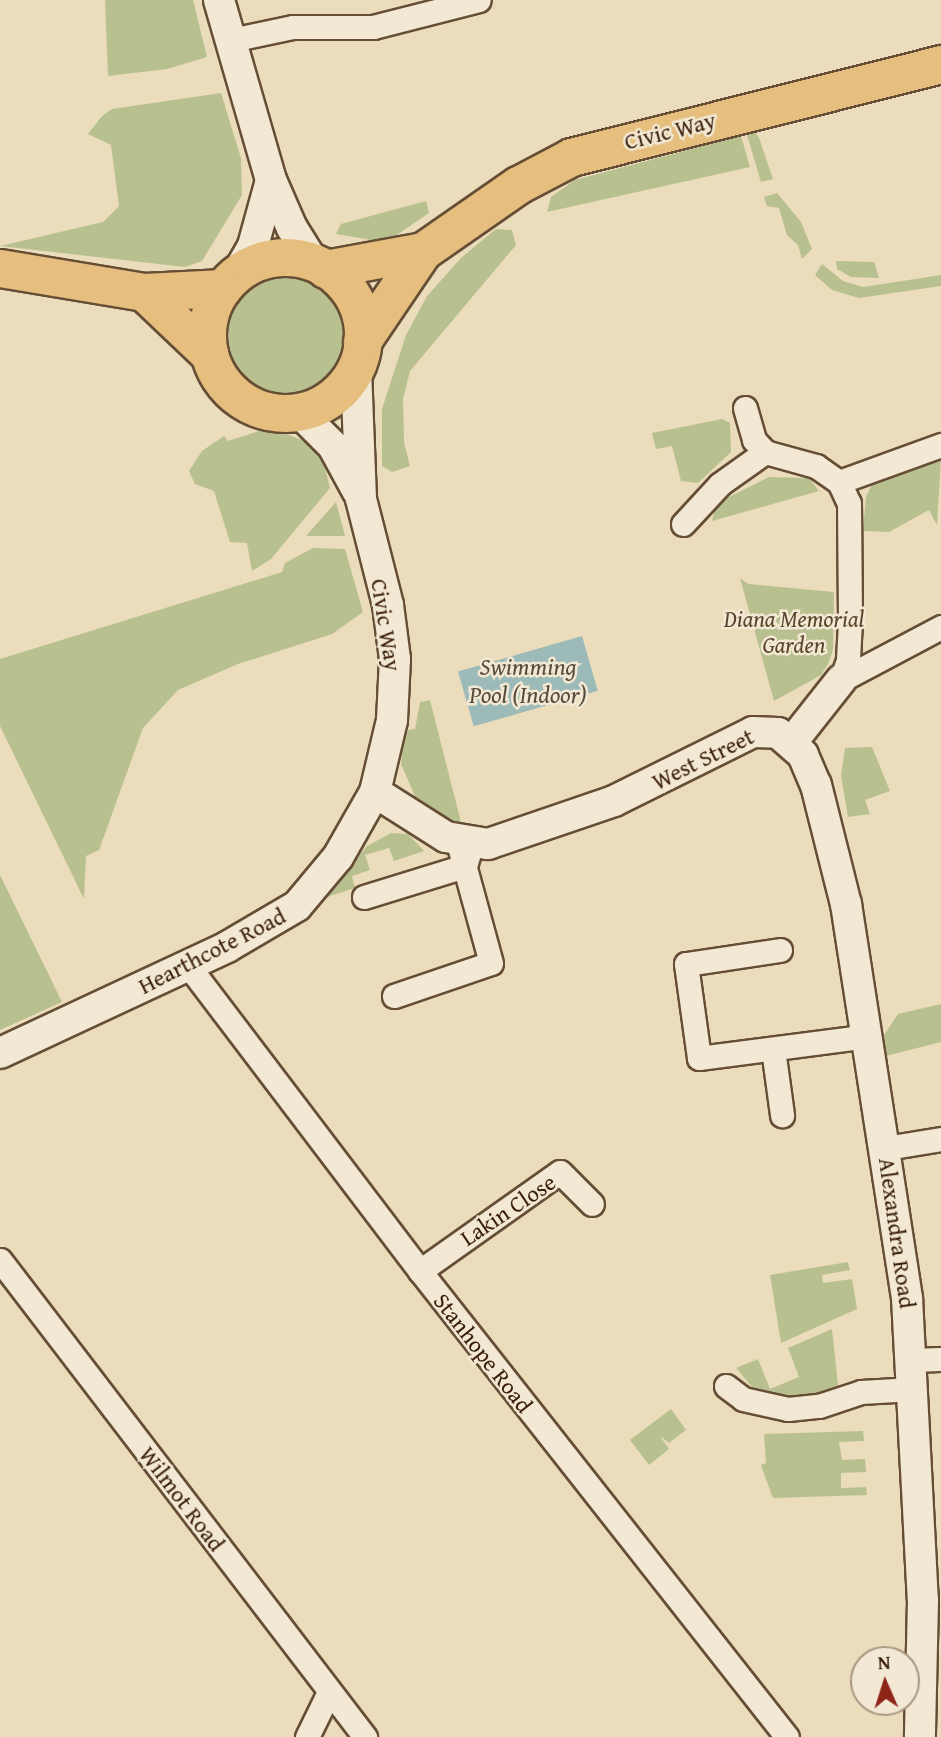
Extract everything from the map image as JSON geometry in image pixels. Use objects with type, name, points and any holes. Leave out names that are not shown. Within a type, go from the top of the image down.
[{"type":"main road","name":"Civic Way","points":[[359,356],[422,251],[518,186],[571,157],[941,64]]},
{"type":"main road","name":"Civic Way","points":[[319,265],[422,251]]},
{"type":"main road","points":[[0,268],[144,292],[230,281],[271,258],[319,265],[343,283],[355,302],[359,356],[329,399],[298,411],[277,413],[240,402],[215,373],[209,354],[213,304],[230,281]]},
{"type":"main road","points":[[144,292],[209,354]]},
{"type":"street","points":[[219,0],[271,180],[292,228],[319,265]]},
{"type":"street","points":[[231,40],[293,27],[373,27],[473,1]]},
{"type":"street","points":[[230,281],[253,246],[271,180]]},
{"type":"street","name":"Civic Way","points":[[359,356],[361,499],[388,605],[395,659],[392,720],[374,792]]},
{"type":"street","points":[[745,408],[754,440],[765,452],[816,466],[839,482],[849,503],[849,647],[841,680]]},
{"type":"street","name":"Civic Way","points":[[298,411],[333,446],[361,499]]},
{"type":"street","points":[[839,482],[941,445]]},
{"type":"street","points":[[683,524],[720,484],[765,452]]},
{"type":"street","points":[[792,742],[841,680],[941,627]]},
{"type":"street","name":"West Street","points":[[364,897],[465,851],[536,831],[614,801],[753,732],[779,733],[792,742]]},
{"type":"street","name":"Alexandra Road","points":[[792,742],[810,769],[846,904],[922,1370],[923,1601],[920,1737]]},
{"type":"street","points":[[374,792],[465,851],[491,963],[394,996]]},
{"type":"street","name":"Hearthcote Road","points":[[0,1054],[187,964],[297,906],[338,857],[374,792]]},
{"type":"street","points":[[780,950],[686,964],[699,1058],[868,1035]]},
{"type":"street","name":"Stanhope Road","points":[[187,964],[419,1271],[787,1737]]},
{"type":"street","points":[[773,1049],[782,1115]]},
{"type":"street","points":[[886,1147],[941,1139]]},
{"type":"street","name":"Lakin Close","points":[[419,1271],[560,1172],[592,1204]]},
{"type":"street","name":"Wilmot Road","points":[[0,1260],[365,1737]]},
{"type":"street","points":[[726,1386],[743,1399],[788,1409],[819,1406],[922,1370]]},
{"type":"street","points":[[307,1737],[329,1692]]},
{"type":"green space","points":[[105,0],[193,0],[207,57],[167,69],[108,76]]},
{"type":"green space","points":[[221,93],[241,158],[242,195],[202,261],[185,267],[0,246],[103,222],[119,206],[111,145],[88,134],[102,116],[112,109]]},
{"type":"green space","points":[[755,132],[773,179],[761,182],[747,135]]},
{"type":"green space","points":[[741,136],[750,167],[547,212],[551,197],[575,180]]},
{"type":"green space","points":[[777,193],[801,222],[812,249],[802,259],[798,245],[787,235],[779,208],[767,206],[764,197]]},
{"type":"green space","points":[[426,201],[429,213],[395,236],[377,241],[336,234],[341,224]]},
{"type":"green space","points":[[496,229],[512,230],[516,245],[410,371],[403,399],[404,442],[410,466],[392,472],[382,466],[382,409],[406,335],[427,296],[461,258]]},
{"type":"green space","points":[[836,261],[874,262],[879,278],[851,277],[837,269]]},
{"type":"green space","points":[[822,264],[843,281],[863,287],[941,275],[941,286],[859,298],[832,290],[815,275]]},
{"type":"green space","points":[[285,274],[308,279],[327,292],[340,311],[345,334],[340,357],[327,376],[308,389],[285,394],[262,389],[243,376],[230,357],[225,334],[230,311],[243,292],[262,279]]},
{"type":"green space","points":[[722,419],[730,423],[731,452],[698,483],[681,481],[672,446],[656,449],[652,433]]},
{"type":"green space","points":[[259,431],[281,432],[307,442],[324,464],[330,488],[271,559],[252,571],[247,543],[230,542],[214,491],[195,484],[189,471],[202,451],[224,436],[228,441]]},
{"type":"green space","points":[[941,458],[937,525],[929,510],[889,532],[863,531],[866,497],[872,484]]},
{"type":"green space","points":[[769,477],[809,478],[819,491],[712,521],[715,509],[729,497]]},
{"type":"green space","points":[[336,502],[345,536],[306,536]]},
{"type":"green space","points":[[313,548],[345,549],[363,612],[332,634],[238,664],[178,690],[143,728],[99,850],[86,856],[84,899],[0,726],[0,659],[282,572],[285,563]]},
{"type":"green space","name":"Diana Memorial Garden","points":[[740,578],[748,584],[834,592],[833,649],[829,662],[821,675],[774,701]]},
{"type":"green space","points":[[430,700],[463,830],[417,801],[401,764],[403,740],[408,730],[415,729],[420,702]]},
{"type":"green space","points":[[872,747],[890,791],[865,800],[870,814],[848,817],[841,776],[845,748]]},
{"type":"green space","points":[[391,833],[408,834],[424,851],[394,861],[389,848],[365,855],[370,870],[352,876],[355,888],[324,898],[367,846]]},
{"type":"green space","points":[[0,875],[62,1002],[0,1030]]},
{"type":"green space","points":[[941,1004],[941,1042],[886,1056],[882,1038],[898,1014]]},
{"type":"green space","points":[[848,1262],[850,1270],[822,1275],[823,1283],[852,1279],[857,1309],[781,1343],[770,1275]]},
{"type":"green space","points":[[832,1329],[838,1385],[817,1396],[798,1400],[771,1397],[752,1387],[736,1368],[758,1359],[770,1389],[799,1377],[788,1348]]},
{"type":"green space","points":[[671,1409],[686,1430],[669,1443],[660,1436],[669,1449],[649,1465],[630,1440]]},
{"type":"green space","points":[[863,1431],[864,1441],[839,1442],[842,1460],[865,1459],[866,1472],[841,1473],[841,1488],[866,1487],[867,1495],[773,1498],[761,1465],[766,1463],[764,1434]]},
{"type":"water","name":"Swimming Pool (Indoor)","points":[[582,636],[598,691],[474,726],[458,672]]}]
